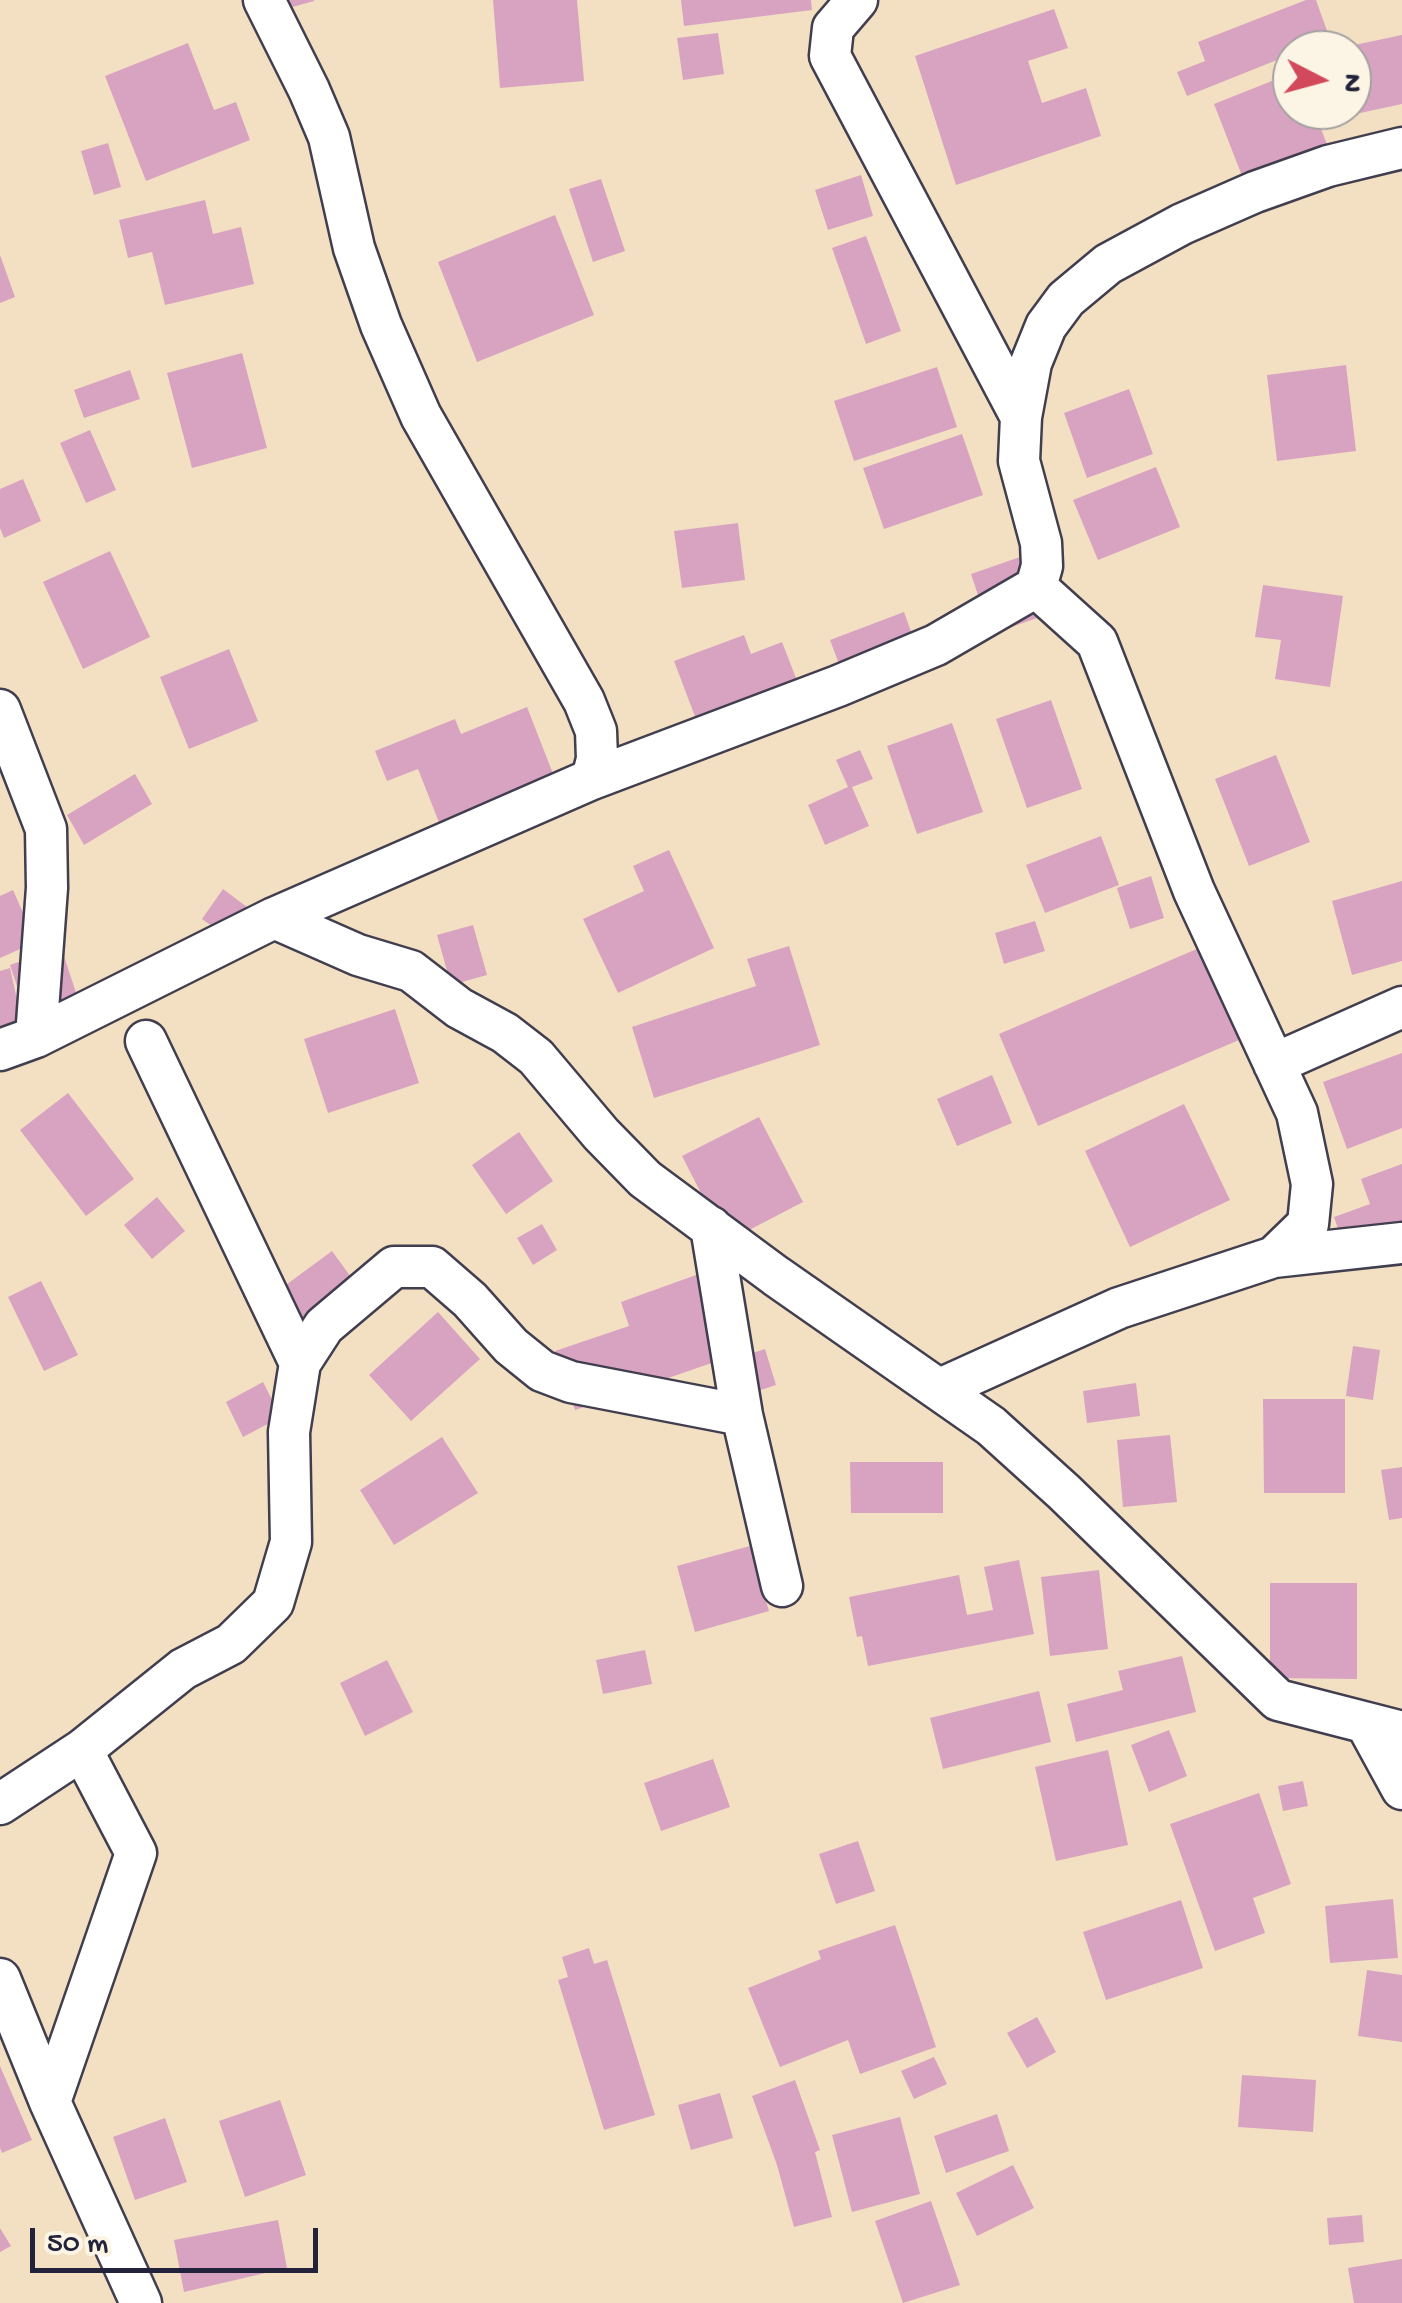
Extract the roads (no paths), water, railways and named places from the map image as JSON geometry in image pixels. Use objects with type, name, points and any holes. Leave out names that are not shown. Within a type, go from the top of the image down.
[{"type":"street","points":[[264,0],[329,137],[354,248],[381,325],[421,416],[584,701],[596,732],[597,758],[592,778]]},
{"type":"street","points":[[857,0],[833,28],[830,56],[1020,417]]},
{"type":"street","points":[[18,1043],[274,918],[592,778],[838,686],[936,644],[1036,587],[1042,566],[1041,543],[1019,461],[1020,417],[1032,362],[1046,326],[1066,299],[1108,264],[1182,224],[1328,166],[1402,148]]},
{"type":"street","points":[[1036,587],[1097,642],[1194,891],[1297,1113],[1312,1184],[1308,1224],[1274,1257]]},
{"type":"street","points":[[0,710],[46,829],[47,888],[18,1043]]},
{"type":"street","points":[[274,918],[358,955],[411,971],[458,1008],[505,1033],[536,1057],[644,1180],[991,1426],[1278,1700],[1384,1728],[1402,1789]]},
{"type":"street","points":[[1274,1064],[1402,1007]]},
{"type":"street","points":[[146,1041],[300,1364]]},
{"type":"street","points":[[711,1227],[742,1415],[782,1586]]},
{"type":"street","points":[[940,1389],[1119,1308],[1274,1257],[1402,1243]]},
{"type":"street","points":[[0,1804],[82,1750],[183,1669],[230,1644],[274,1603],[291,1542],[289,1432],[300,1364],[324,1326],[394,1267],[432,1267],[470,1300],[511,1346],[542,1371],[571,1382],[742,1415]]},
{"type":"street","points":[[50,2102],[136,1853],[82,1750]]},
{"type":"street","points":[[0,1979],[50,2102],[141,2303]]}]
